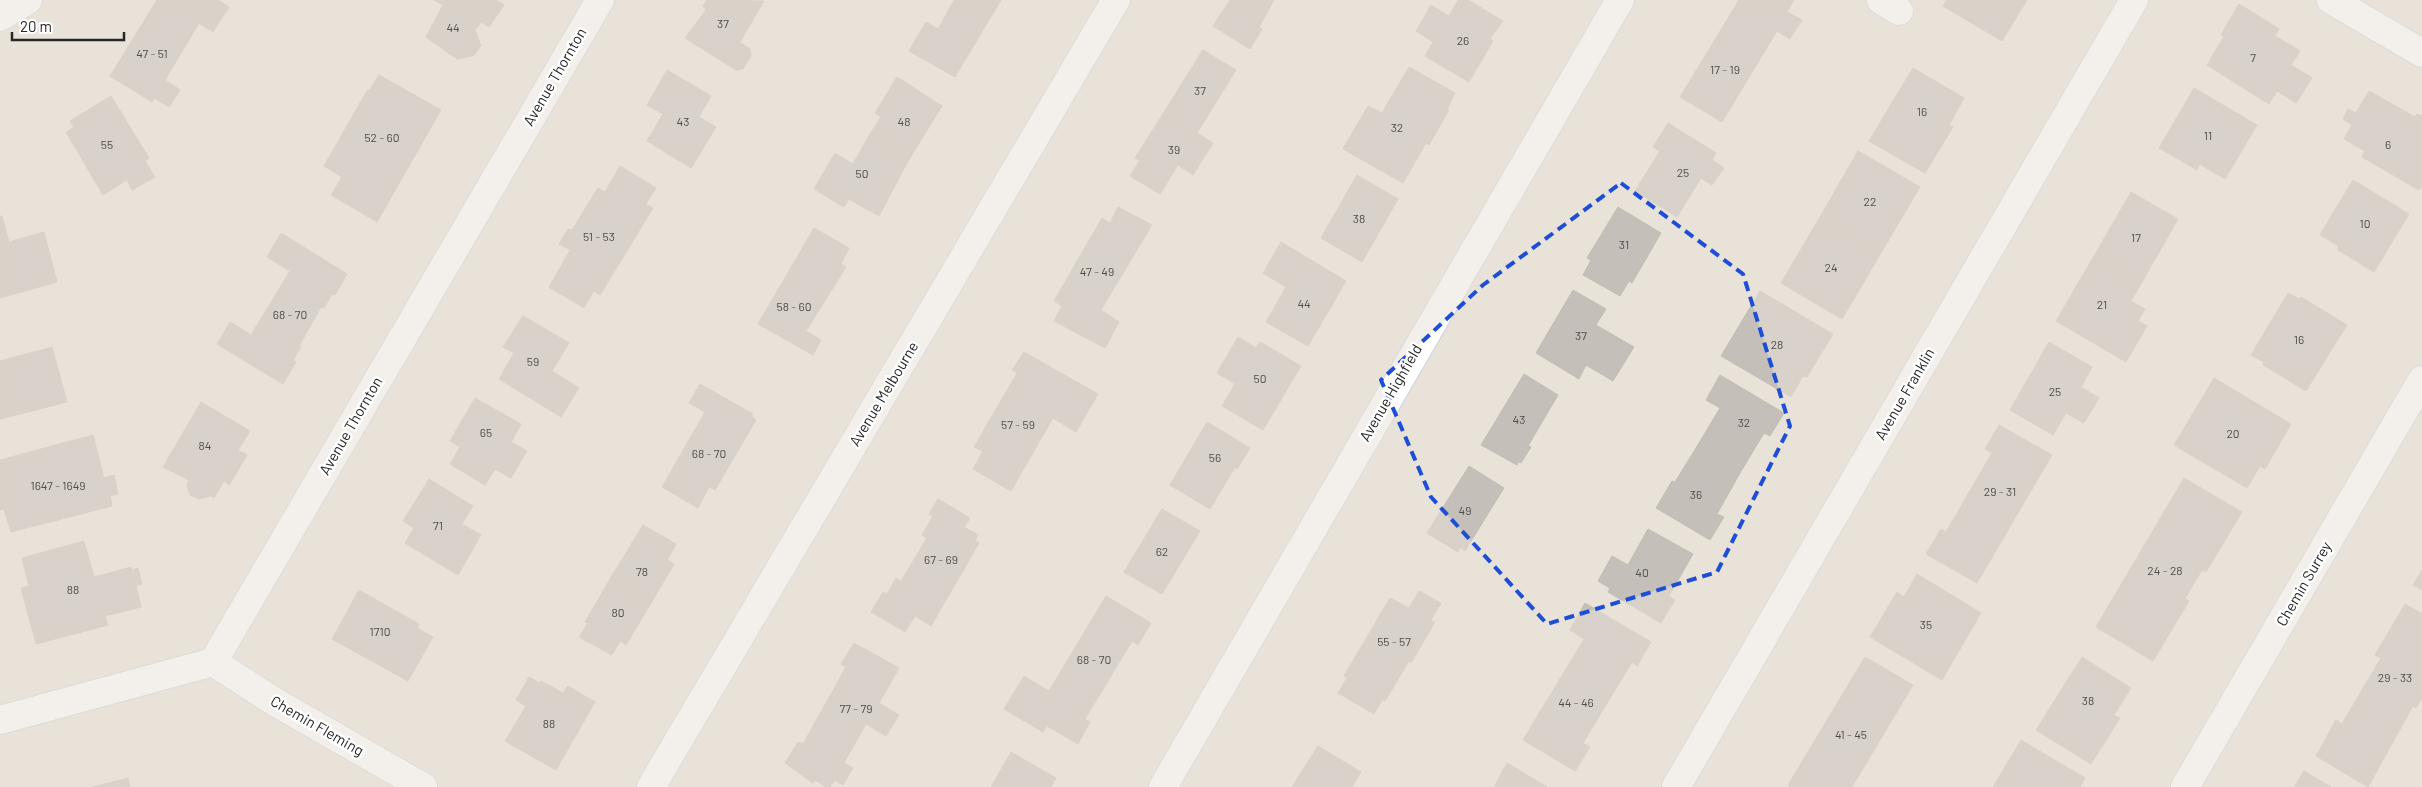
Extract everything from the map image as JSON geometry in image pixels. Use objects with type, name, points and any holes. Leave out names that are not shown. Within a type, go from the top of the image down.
[{"type":"street","points":[[0,17],[28,0]]},
{"type":"street","name":"Avenue Thornton","points":[[213,662],[600,0]]},
{"type":"street","name":"Avenue Melbourne","points":[[651,787],[1116,0]]},
{"type":"street","name":"Avenue Highfield","points":[[1163,787],[1620,0]]},
{"type":"street","name":"Avenue Franklin","points":[[1676,787],[2134,0]]},
{"type":"street","points":[[2331,0],[2422,53]]},
{"type":"street","name":"Chemin Surrey","points":[[2185,787],[2422,380]]},
{"type":"street","points":[[0,720],[213,662]]},
{"type":"street","name":"Chemin Fleming","points":[[213,662],[275,702],[423,787]]},
{"type":"highlighted area","points":[[1621,183],[1743,274],[1790,426],[1717,572],[1547,624],[1431,497],[1381,380],[1483,285]]},
{"type":"building","points":[[157,0],[218,0],[229,7],[213,32],[199,23],[165,80],[180,90],[169,107],[154,98],[152,102],[110,76]]},
{"type":"building","points":[[434,0],[496,0],[504,5],[489,27],[481,22],[475,30],[481,46],[473,56],[457,59],[426,37],[443,5]]},
{"type":"building","points":[[707,0],[764,1],[740,42],[750,49],[751,56],[743,69],[736,70],[685,38],[706,10],[703,6]]},
{"type":"building","points":[[954,0],[1001,0],[955,77],[909,51],[926,22],[938,29]]},
{"type":"building","points":[[1230,0],[1274,0],[1259,27],[1262,29],[1250,49],[1213,26]]},
{"type":"building","points":[[1458,0],[1468,0],[1503,21],[1490,38],[1493,41],[1469,82],[1425,56],[1433,42],[1416,31],[1431,5],[1449,16]]},
{"type":"building","points":[[1739,0],[1794,0],[1787,12],[1802,20],[1790,39],[1777,31],[1722,122],[1680,97]]},
{"type":"building","points":[[1947,0],[2027,0],[2002,41],[1943,6]]},
{"type":"building","points":[[2239,4],[2279,29],[2275,36],[2300,51],[2291,65],[2312,78],[2296,103],[2277,91],[2269,104],[2207,65],[2224,36],[2221,35]]},
{"type":"building","points":[[1203,50],[1236,70],[1197,133],[1164,112]]},
{"type":"building","points":[[1409,67],[1455,93],[1447,109],[1449,110],[1429,145],[1426,143],[1403,183],[1343,149],[1368,106],[1382,113]]},
{"type":"building","points":[[1913,68],[1964,98],[1949,125],[1953,127],[1925,173],[1869,141]]},
{"type":"building","points":[[667,70],[711,96],[699,117],[716,127],[691,168],[647,141],[663,114],[647,105]]},
{"type":"building","points":[[379,75],[441,110],[377,222],[331,195],[342,177],[324,166],[368,89],[370,90]]},
{"type":"building","points":[[897,77],[942,106],[907,163],[891,153],[894,148],[870,134],[881,117],[875,113]]},
{"type":"building","points":[[2194,88],[2257,125],[2225,179],[2200,164],[2197,170],[2159,148]]},
{"type":"building","points":[[2369,91],[2415,117],[2417,114],[2421,116],[2422,114],[2422,185],[2419,190],[2362,157],[2365,151],[2344,139],[2352,125],[2343,119],[2348,109],[2356,113]]},
{"type":"building","points":[[111,96],[149,158],[145,161],[155,177],[132,190],[127,180],[103,195],[66,132],[74,127],[70,121]]},
{"type":"building","points":[[1164,112],[1213,143],[1193,175],[1178,165],[1160,194],[1130,176],[1140,160],[1135,158]]},
{"type":"building","points":[[1668,123],[1716,153],[1712,160],[1724,168],[1712,185],[1701,178],[1677,217],[1635,191],[1660,151],[1653,147]]},
{"type":"building","points":[[870,134],[894,148],[891,153],[907,163],[879,216],[849,199],[844,207],[814,189],[835,153],[853,164]]},
{"type":"building","points":[[1858,151],[1920,187],[1881,253],[1820,217]]},
{"type":"building","points":[[620,166],[656,188],[646,204],[653,208],[600,295],[594,291],[584,308],[549,287],[570,250],[559,244],[568,229],[572,230],[598,188],[605,192]]},
{"type":"building","points":[[1357,175],[1398,199],[1362,262],[1321,238]]},
{"type":"building","points":[[2353,180],[2409,214],[2374,272],[2338,250],[2339,246],[2320,235]]},
{"type":"building","points":[[2131,192],[2178,219],[2141,284],[2094,256]]},
{"type":"building","points":[[1118,207],[1152,225],[1101,310],[1119,322],[1105,348],[1054,321],[1062,306],[1054,301],[1102,218],[1110,223]]},
{"type":"building","points":[[1618,207],[1661,233],[1632,283],[1629,281],[1620,296],[1583,275],[1591,260],[1587,258]]},
{"type":"building","points":[[0,216],[2,216],[9,242],[44,232],[57,282],[0,298]]},
{"type":"building","points":[[1820,217],[1881,253],[1842,319],[1781,283]]},
{"type":"building","points":[[814,228],[849,248],[841,264],[846,267],[806,331],[821,340],[813,355],[758,324]]},
{"type":"building","points":[[281,233],[347,274],[335,295],[332,294],[324,308],[321,307],[299,346],[301,347],[293,360],[296,362],[283,384],[217,344],[230,322],[251,335],[290,271],[267,257]]},
{"type":"building","points":[[1281,242],[1346,281],[1308,346],[1266,322],[1286,287],[1263,273]]},
{"type":"building","points":[[2094,256],[2141,284],[2131,301],[2145,309],[2138,321],[2147,326],[2126,362],[2056,321]]},
{"type":"building","points":[[1573,290],[1606,309],[1596,325],[1634,347],[1613,381],[1586,365],[1579,379],[1536,353]]},
{"type":"building","points":[[1760,291],[1833,334],[1807,377],[1803,376],[1791,397],[1721,356]]},
{"type":"building","points":[[2288,293],[2299,299],[2301,297],[2347,325],[2306,391],[2263,365],[2264,362],[2251,355]]},
{"type":"building","points":[[523,316],[569,343],[552,371],[579,388],[561,417],[499,379],[514,353],[503,347]]},
{"type":"building","points":[[1238,337],[1256,348],[1260,342],[1301,366],[1263,430],[1222,406],[1235,384],[1217,373]]},
{"type":"building","points":[[2049,342],[2092,367],[2081,387],[2099,398],[2084,423],[2066,413],[2053,435],[2010,410]]},
{"type":"building","points":[[52,347],[67,402],[0,419],[0,361]]},
{"type":"building","points":[[1024,352],[1098,394],[1076,432],[1053,418],[1011,491],[973,469],[983,451],[974,447],[1017,373],[1012,370]]},
{"type":"building","points":[[1524,374],[1558,395],[1528,446],[1531,447],[1521,463],[1518,462],[1517,465],[1481,445]]},
{"type":"building","points":[[1720,375],[1784,413],[1770,436],[1764,433],[1740,473],[1696,448],[1720,408],[1706,400]]},
{"type":"building","points":[[2214,378],[2291,424],[2265,469],[2260,466],[2247,488],[2174,445]]},
{"type":"building","points":[[700,384],[753,414],[751,416],[756,420],[715,490],[709,487],[698,508],[662,487],[705,412],[689,403]]},
{"type":"building","points":[[475,398],[521,424],[511,442],[527,451],[511,478],[495,469],[485,485],[450,464],[460,447],[450,441]]},
{"type":"building","points":[[201,402],[250,431],[238,450],[247,455],[229,485],[224,481],[214,498],[211,496],[199,499],[190,495],[187,485],[189,480],[163,467]]},
{"type":"building","points":[[1207,422],[1250,448],[1237,469],[1235,467],[1210,509],[1170,485]]},
{"type":"building","points":[[1999,425],[2052,455],[1977,583],[1926,554],[1941,529],[1946,532],[1992,453],[1985,449]]},
{"type":"building","points":[[93,435],[104,478],[114,475],[118,494],[110,496],[112,506],[11,532],[4,509],[1,510],[0,508],[0,460]]},
{"type":"building","points":[[1696,448],[1740,473],[1717,514],[1724,517],[1710,540],[1656,508],[1672,481],[1675,482]]},
{"type":"building","points":[[1469,466],[1504,488],[1465,551],[1460,547],[1458,552],[1427,533]]},
{"type":"building","points":[[2184,478],[2242,512],[2206,572],[2202,570],[2185,598],[2189,601],[2153,661],[2096,627]]},
{"type":"building","points":[[429,479],[473,506],[462,524],[481,535],[458,575],[405,543],[414,528],[403,521]]},
{"type":"building","points":[[938,499],[970,518],[964,527],[978,535],[975,540],[979,543],[931,626],[915,616],[905,632],[871,612],[883,592],[887,594],[896,578],[901,581],[927,538],[922,535],[933,516],[929,514]]},
{"type":"building","points":[[1162,509],[1200,531],[1162,594],[1124,572]]},
{"type":"building","points":[[643,525],[676,544],[667,560],[674,564],[651,603],[610,579]]},
{"type":"building","points":[[1648,529],[1693,554],[1669,596],[1675,600],[1661,623],[1608,592],[1610,588],[1598,581],[1612,556],[1628,565]]},
{"type":"building","points":[[84,541],[94,577],[131,567],[132,570],[138,568],[142,584],[136,586],[141,607],[105,616],[108,625],[36,644],[21,588],[29,586],[22,558]]},
{"type":"building","points":[[2422,570],[2422,590],[2413,585]]},
{"type":"building","points":[[1917,574],[1981,613],[1942,680],[1870,637],[1897,592],[1904,597]]},
{"type":"building","points":[[610,579],[651,603],[626,645],[620,641],[612,655],[579,637],[588,623],[585,622]]},
{"type":"building","points":[[359,590],[419,624],[417,628],[433,637],[408,681],[332,639]]},
{"type":"building","points":[[1419,591],[1441,603],[1431,620],[1435,622],[1411,663],[1409,661],[1385,701],[1383,699],[1374,714],[1338,693],[1347,678],[1344,676],[1390,598],[1409,608]]},
{"type":"building","points":[[1106,596],[1151,623],[1138,645],[1132,641],[1085,719],[1090,722],[1078,744],[1047,726],[1043,732],[1004,709],[1024,676],[1049,691]]},
{"type":"building","points":[[1585,603],[1651,642],[1637,666],[1632,662],[1583,743],[1590,747],[1575,771],[1523,740],[1584,639],[1570,630]]},
{"type":"building","points":[[2405,604],[2422,614],[2422,698],[2416,708],[2413,706],[2368,787],[2316,756],[2336,720],[2342,724],[2381,658],[2375,655]]},
{"type":"building","points":[[854,643],[899,668],[879,703],[899,715],[886,736],[866,724],[844,763],[853,768],[843,785],[835,780],[830,787],[826,787],[815,780],[813,783],[785,763],[798,742],[803,744],[846,667],[841,664]]},
{"type":"building","points":[[1865,657],[1913,685],[1852,787],[1791,787],[1788,785]]},
{"type":"building","points":[[2082,657],[2131,688],[2114,715],[2120,718],[2091,764],[2036,730]]},
{"type":"building","points":[[529,677],[563,693],[568,686],[595,702],[556,770],[505,741],[526,706],[516,700]]},
{"type":"building","points":[[2021,740],[2085,778],[2080,787],[1993,787]]},
{"type":"building","points":[[1318,746],[1361,772],[1352,787],[1292,787]]},
{"type":"building","points":[[1011,752],[1056,778],[1051,787],[991,787]]},
{"type":"building","points":[[1507,763],[1547,787],[1494,787]]},
{"type":"building","points":[[2304,771],[2331,787],[2294,787]]},
{"type":"building","points":[[128,778],[130,787],[92,787]]}]
